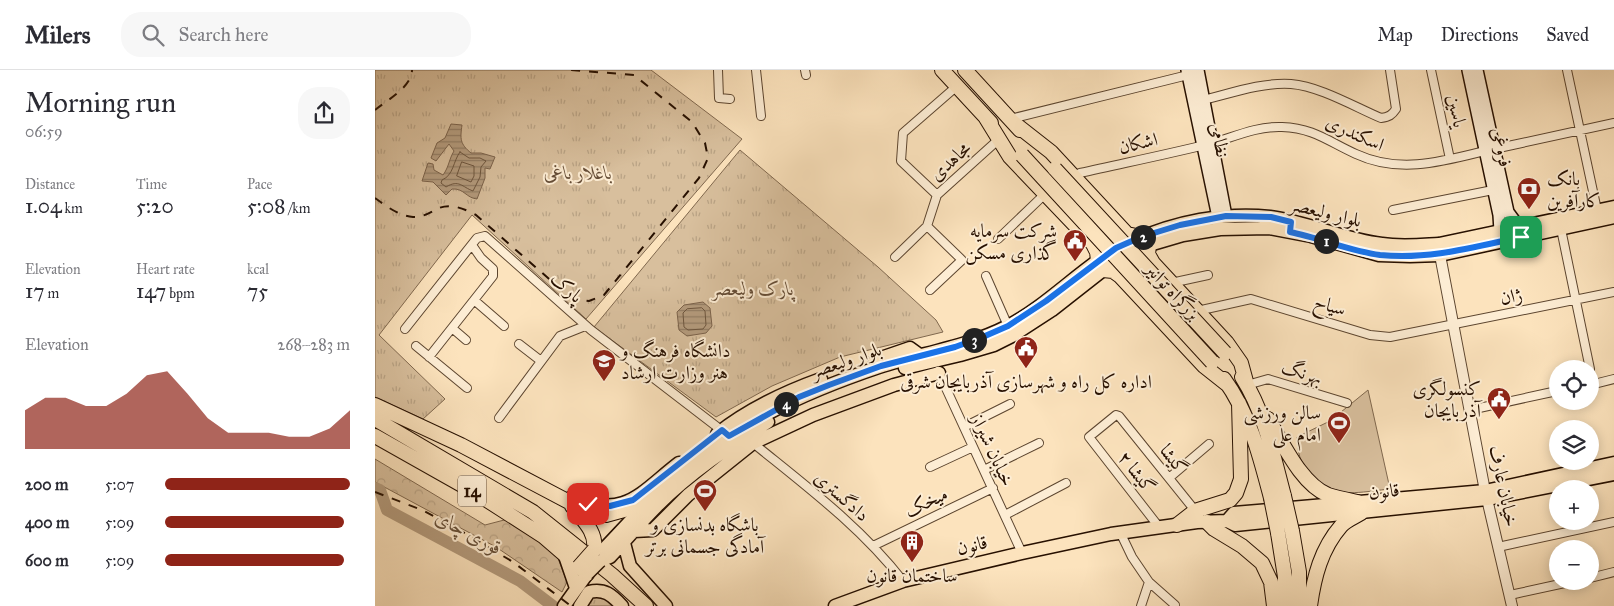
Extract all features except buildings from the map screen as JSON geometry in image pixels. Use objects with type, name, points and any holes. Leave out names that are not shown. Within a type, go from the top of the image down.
[{"type":"highway","name":"بزرگراه توانیر","points":[[943,70],[1212,362],[1239,403],[1256,440],[1277,497]]},
{"type":"highway","name":"بزرگراه توانیر","points":[[965,70],[1225,353],[1255,399],[1266,428],[1277,497]]},
{"type":"highway","points":[[986,118],[1010,157],[1093,244],[1100,265],[1113,272],[1128,284],[1204,366],[1228,385]]},
{"type":"highway","points":[[1012,121],[1051,152],[1127,234],[1145,241],[1148,254],[1153,263],[1227,343],[1241,363],[1247,385]]},
{"type":"highway","points":[[1093,244],[1101,244],[1109,239],[1115,232],[1116,224]]},
{"type":"highway","points":[[1128,284],[1130,276],[1136,268],[1144,264],[1153,263]]},
{"type":"highway","points":[[1255,399],[1302,474],[1314,487],[1328,495],[1360,507],[1342,525],[1327,546],[1318,565],[1310,606]]},
{"type":"highway","points":[[1177,525],[1195,511],[1230,500],[1237,493],[1241,479],[1239,403]]},
{"type":"highway","points":[[375,405],[461,445],[588,512],[606,515],[646,504]]},
{"type":"highway","points":[[375,419],[533,512],[612,575],[646,606]]},
{"type":"highway","name":"14","points":[[375,436],[476,493],[543,536],[564,553]]},
{"type":"highway","points":[[1277,497],[1285,532],[1299,572],[1299,606]]},
{"type":"highway","points":[[564,553],[583,570],[597,556],[593,533],[571,504]]},
{"type":"highway","points":[[1207,522],[1243,546],[1262,563],[1271,582],[1274,606]]},
{"type":"highway","points":[[1285,532],[1285,606]]},
{"type":"main road","name":"نظامی","points":[[1191,72],[1199,102],[1222,216]]},
{"type":"main road","name":"فروغى","points":[[1475,73],[1489,150],[1500,231]]},
{"type":"main road","name":"فروغى","points":[[1489,150],[1508,212],[1519,227]]},
{"type":"main road","name":"بلوار ولیعصر","points":[[1145,241],[1180,225],[1222,216],[1271,217],[1291,227],[1379,255],[1440,255],[1561,228],[1597,210],[1614,207]]},
{"type":"main road","name":"بلوار ولیعصر","points":[[597,556],[610,557],[658,506],[689,478],[740,440],[793,408],[832,391],[884,373],[936,368],[994,345],[1012,336],[1052,310],[1116,248],[1145,241],[1220,229],[1291,227],[1380,244],[1409,246],[1439,244],[1519,227],[1580,219],[1614,217]]},
{"type":"main road","name":"بلوار ولیعصر","points":[[597,556],[646,504],[725,433],[806,394],[881,366],[955,347],[1008,326],[1100,265]]},
{"type":"main road","points":[[634,531],[653,530],[688,496],[753,444],[813,415],[936,368]]},
{"type":"main road","points":[[555,495],[571,497],[599,506],[621,504],[633,500],[725,433]]},
{"type":"main road","points":[[1486,495],[1614,463]]},
{"type":"main road","points":[[1486,495],[1614,474]]},
{"type":"main road","name":"قانون","points":[[835,606],[903,581],[1120,532],[1227,520],[1234,513],[1360,507],[1486,495]]},
{"type":"main road","points":[[623,543],[631,566],[666,606]]},
{"type":"main road","points":[[564,553],[576,588]]},
{"type":"main road","points":[[597,556],[631,566]]},
{"type":"main road","points":[[564,606],[576,588],[583,570]]},
{"type":"main road","points":[[580,606],[589,592],[597,590],[607,592],[622,606]]},
{"type":"street","points":[[718,70],[719,98],[729,99]]},
{"type":"street","points":[[756,70],[761,116]]},
{"type":"street","points":[[1199,102],[1255,87],[1291,84],[1309,87],[1381,118],[1387,117],[1393,114],[1396,109],[1390,70]]},
{"type":"street","name":"یاسین","points":[[1431,70],[1450,159]]},
{"type":"street","points":[[1567,70],[1597,210]]},
{"type":"street","points":[[1012,121],[1191,72]]},
{"type":"street","points":[[937,195],[901,161],[903,133],[957,86]]},
{"type":"street","name":"اسکندری","points":[[1208,144],[1255,129],[1282,127],[1308,130],[1356,154],[1386,164],[1419,165],[1614,123]]},
{"type":"street","name":"مجاهدی","points":[[895,257],[927,226],[937,195],[998,140]]},
{"type":"street","name":"اشکان","points":[[1080,173],[1208,144]]},
{"type":"street","points":[[1393,210],[1493,190]]},
{"type":"street","points":[[998,239],[1045,194]]},
{"type":"street","points":[[927,226],[962,260],[930,290]]},
{"type":"street","points":[[1561,228],[1588,360]]},
{"type":"street","name":"پارک","points":[[472,245],[477,238],[485,236],[585,326],[725,433]]},
{"type":"street","points":[[405,330],[472,245],[481,258],[493,269],[493,276],[429,357]]},
{"type":"street","name":"خیابان عارف","points":[[1440,255],[1486,495],[1512,606]]},
{"type":"street","points":[[1171,283],[1208,274]]},
{"type":"street","points":[[986,276],[1008,326]]},
{"type":"street","name":"ژان","points":[[1453,324],[1614,292]]},
{"type":"street","name":"سیاح","points":[[1197,310],[1251,299],[1370,334],[1390,337],[1453,324]]},
{"type":"street","points":[[474,300],[504,326]]},
{"type":"street","points":[[499,418],[560,336],[585,326]]},
{"type":"street","points":[[451,328],[465,340]]},
{"type":"street","points":[[519,344],[541,361]]},
{"type":"street","points":[[416,346],[467,388]]},
{"type":"street","name":"خیابان شیراز","points":[[936,368],[1022,553]]},
{"type":"street","name":"بهرنگ","points":[[1247,385],[1268,379],[1347,403]]},
{"type":"street","points":[[1599,383],[1614,380]]},
{"type":"street","points":[[1470,410],[1549,394]]},
{"type":"street","points":[[964,427],[1010,404]]},
{"type":"street","name":"گیشا","points":[[1089,437],[1118,414],[1195,511],[1207,522]]},
{"type":"street","name":"گیشا ۲","points":[[1089,437],[1159,527]]},
{"type":"street","points":[[984,470],[1039,443]]},
{"type":"street","name":"دادگستری","points":[[753,444],[832,507],[873,546],[903,581]]},
{"type":"street","points":[[1169,478],[1209,444]]},
{"type":"street","points":[[930,467],[973,447]]},
{"type":"street","points":[[1005,515],[1066,483]]},
{"type":"street","name":"میخک","points":[[873,546],[993,488]]},
{"type":"street","points":[[1498,547],[1614,522]]},
{"type":"street","points":[[1120,532],[1132,557],[1149,582],[1175,605]]},
{"type":"street","points":[[1599,576],[1614,572]]},
{"type":"street","points":[[1141,606],[1149,582]]},
{"type":"street","points":[[1510,595],[1549,586]]},
{"type":"green space","name":"باغلار باغی","points":[[375,70],[651,70],[742,139],[586,319],[472,215],[379,335],[445,399],[423,419],[375,397]]},
{"type":"green space","name":"پارک ولیعصر","points":[[740,150],[878,267],[936,320],[943,332],[840,357],[772,386],[716,417],[594,327]]},
{"type":"green space","name":"سالن ورزشی امام علی","points":[[1368,390],[1390,489],[1345,493],[1328,489],[1317,483],[1303,464],[1297,437],[1330,421]]},
{"type":"green space","points":[[375,459],[485,525],[508,519],[556,553],[567,582],[562,592],[496,547],[375,482]]},
{"type":"green space","points":[[596,593],[617,606],[584,606]]},
{"type":"water","points":[[451,124],[462,125],[462,141],[471,153],[481,153],[495,157],[490,169],[485,168],[485,178],[477,199],[456,189],[452,189],[446,195],[433,182],[422,181],[428,163],[433,164],[434,170],[443,175],[447,169],[454,151],[449,144],[436,161],[431,158],[437,143],[445,138]]},
{"type":"water","points":[[703,302],[710,308],[712,326],[706,333],[687,336],[679,330],[677,312],[684,305]]},
{"type":"waterway","name":"قوری چای","points":[[375,488],[380,490],[387,510],[520,581],[553,606]]},
{"type":"railway","points":[[375,110],[408,82],[412,70]]},
{"type":"railway","points":[[375,198],[398,213],[413,217],[423,216],[439,208],[448,206],[458,207],[476,215],[572,299],[589,301],[604,295],[699,178],[708,158],[705,143],[692,122],[634,75],[571,70]]},
{"type":"railway","points":[[375,492],[422,510],[463,532],[513,562],[571,606]]},
{"type":"place","name":"بانک کارآفرین","points":[[1529,210]]},
{"type":"place","name":"شرکت سرمایه گذاری مسکن","points":[[1075,262]]},
{"type":"place","name":"اداره کل راه و شهرسازی آذربایجان شرقی","points":[[1026,369]]},
{"type":"place","name":"دانشگاه فرهنگ و هنر وزارت ارشاد","points":[[604,382]]},
{"type":"place","name":"کنسولگری آذربایجان","points":[[1499,420]]},
{"type":"place","name":"سالن ورزشی امام علی","points":[[1339,444]]},
{"type":"place","name":"باشگاه بدنسازی و آمادگی جسمانی برتر","points":[[705,512]]},
{"type":"place","name":"ساختمان قانون","points":[[912,563]]},
{"type":"route","points":[[588,504],[610,506],[633,500],[722,430],[729,436],[763,415],[799,397],[881,366],[955,347],[1008,326],[1046,301],[1116,248],[1141,237],[1180,225],[1226,216],[1271,217],[1291,222],[1290,232],[1379,255],[1440,255],[1521,237]]}]
